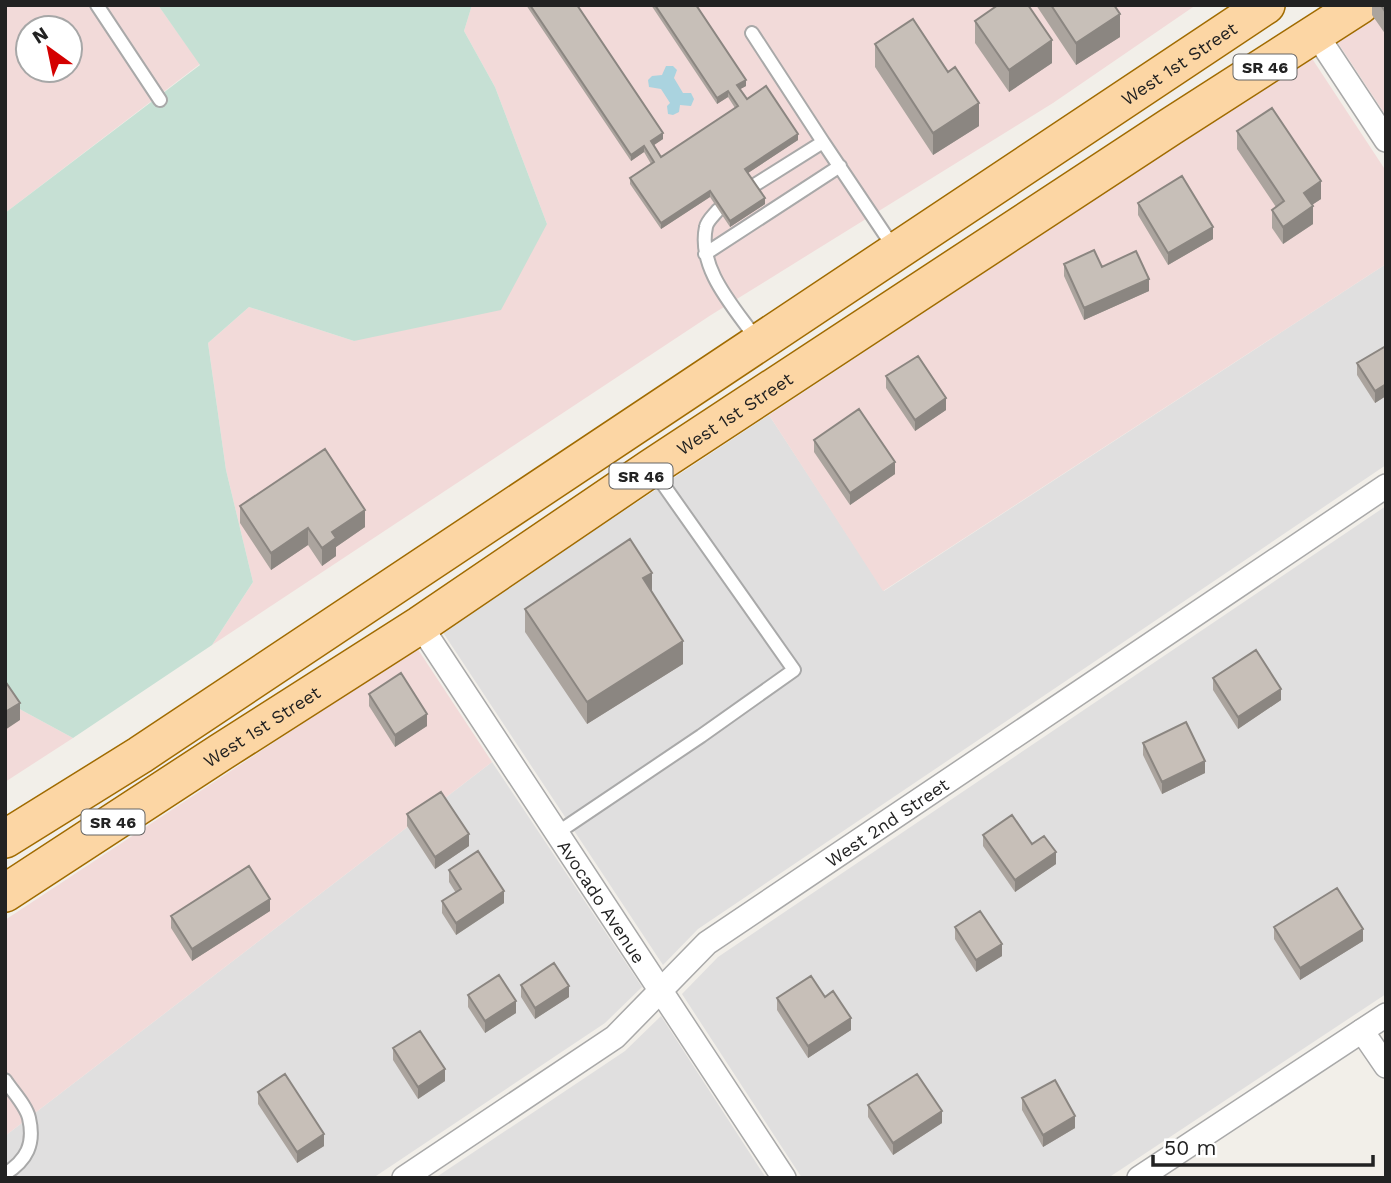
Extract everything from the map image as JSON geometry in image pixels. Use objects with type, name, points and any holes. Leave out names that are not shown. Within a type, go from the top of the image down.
[{"type":"main road","name":"West 1st Street","points":[[5,839],[140,755],[1266,5]]},
{"type":"main road","points":[[1170,127],[1199,84],[1252,47],[1275,5]]},
{"type":"main road","name":"West 1st Street","points":[[5,893],[420,625],[651,468],[1170,127],[1325,20],[1360,5]]},
{"type":"main road","points":[[420,625],[445,575],[493,543],[508,509]]},
{"type":"street","points":[[1325,20],[1386,141]]},
{"type":"street","name":"West 2nd Street","points":[[404,1178],[615,1037],[707,943],[1386,486]]},
{"type":"street","name":"Avocado Avenue","points":[[420,625],[784,1178]]},
{"type":"street","points":[[1139,1178],[1386,1015]]},
{"type":"street","points":[[1362,1031],[1386,1066]]},
{"type":"lane","points":[[97,5],[160,100]]},
{"type":"lane","points":[[752,33],[896,251]]},
{"type":"lane","points":[[753,186],[823,142]]},
{"type":"lane","points":[[705,254],[840,166]]},
{"type":"lane","points":[[718,210],[706,225],[705,254],[712,273],[758,342]]},
{"type":"lane","points":[[557,833],[794,670],[651,468]]},
{"type":"lane","points":[[5,1080],[29,1116],[30,1149],[19,1165],[5,1174]]},
{"type":"shaded area","points":[[5,5],[158,5],[200,64],[5,213]]},
{"type":"shaded area","points":[[472,5],[1196,5],[1053,103],[711,315],[212,645],[253,582],[226,470],[208,343],[249,307],[354,341],[547,224],[495,87],[464,31]]},
{"type":"shaded area","points":[[1386,7],[1386,116],[1336,40]]},
{"type":"shaded area","points":[[1311,57],[1386,171],[1386,264],[883,591],[769,415]]},
{"type":"shaded area","points":[[1386,264],[1386,465],[698,929],[663,965],[442,631],[769,415],[884,591]]},
{"type":"shaded area","points":[[1386,506],[1386,994],[1108,1178],[802,1178],[682,994],[718,957]]},
{"type":"shaded area","points":[[417,648],[492,762],[5,1136],[5,920]]},
{"type":"shaded area","points":[[5,687],[14,706],[73,738],[5,782]]},
{"type":"shaded area","points":[[492,762],[642,987],[605,1023],[373,1178],[5,1178],[5,1136]]},
{"type":"shaded area","points":[[661,1016],[766,1178],[435,1178],[625,1051]]},
{"type":"green space","points":[[158,5],[472,5],[464,31],[495,87],[547,224],[501,310],[354,341],[249,307],[208,343],[226,470],[253,582],[212,645],[73,738],[14,706],[5,687],[5,213],[200,65]]},
{"type":"water","points":[[666,66],[673,66],[677,70],[674,78],[683,93],[691,93],[694,99],[691,106],[680,105],[679,112],[673,115],[668,114],[667,106],[670,103],[661,89],[649,87],[648,80],[652,76],[662,75]]},
{"type":"building","points":[[530,5],[577,5],[663,133],[651,141],[661,157],[738,106],[728,91],[717,98],[655,5],[696,5],[746,80],[737,85],[747,99],[766,86],[798,134],[745,169],[765,198],[730,221],[710,191],[661,223],[630,178],[654,162],[644,146],[631,155]]},
{"type":"building","points":[[998,5],[1028,5],[1052,40],[1009,70],[975,21]]},
{"type":"building","points":[[1051,5],[1114,5],[1120,14],[1076,43]]},
{"type":"building","points":[[913,19],[948,72],[955,67],[979,103],[933,133],[875,44]]},
{"type":"building","points":[[1272,108],[1321,181],[1304,193],[1313,206],[1283,227],[1272,210],[1284,201],[1237,131]]},
{"type":"building","points":[[1182,176],[1213,227],[1168,253],[1138,203]]},
{"type":"building","points":[[1094,250],[1102,267],[1136,251],[1149,279],[1084,308],[1064,264]]},
{"type":"building","points":[[1386,346],[1386,384],[1375,391],[1357,363]]},
{"type":"building","points":[[918,356],[946,398],[915,420],[886,376]]},
{"type":"building","points":[[859,409],[895,462],[850,493],[814,440]]},
{"type":"building","points":[[325,449],[365,510],[332,532],[336,538],[322,548],[308,528],[271,553],[240,506]]},
{"type":"building","points":[[630,539],[652,573],[643,578],[683,641],[587,702],[525,609]]},
{"type":"building","points":[[1256,650],[1281,689],[1238,717],[1213,678]]},
{"type":"building","points":[[401,673],[427,714],[395,735],[369,694]]},
{"type":"building","points":[[5,681],[20,703],[5,712]]},
{"type":"building","points":[[1186,722],[1205,761],[1162,782],[1143,743]]},
{"type":"building","points":[[441,792],[469,834],[435,857],[407,814]]},
{"type":"building","points":[[1012,815],[1032,844],[1044,836],[1056,852],[1015,880],[983,835]]},
{"type":"building","points":[[478,851],[504,891],[456,923],[442,901],[461,889],[449,870]]},
{"type":"building","points":[[249,866],[270,899],[192,949],[171,916]]},
{"type":"building","points":[[1337,888],[1363,929],[1300,968],[1274,927]]},
{"type":"building","points":[[980,911],[1002,944],[976,960],[955,927]]},
{"type":"building","points":[[554,963],[569,986],[535,1008],[521,985]]},
{"type":"building","points":[[499,975],[516,1001],[485,1021],[468,995]]},
{"type":"building","points":[[811,976],[825,997],[833,991],[851,1018],[808,1046],[777,998]]},
{"type":"building","points":[[420,1031],[445,1069],[418,1087],[393,1048]]},
{"type":"building","points":[[285,1074],[324,1134],[297,1152],[258,1092]]},
{"type":"building","points":[[917,1074],[942,1111],[893,1143],[868,1105]]},
{"type":"building","points":[[1055,1080],[1075,1116],[1043,1135],[1022,1098]]}]
